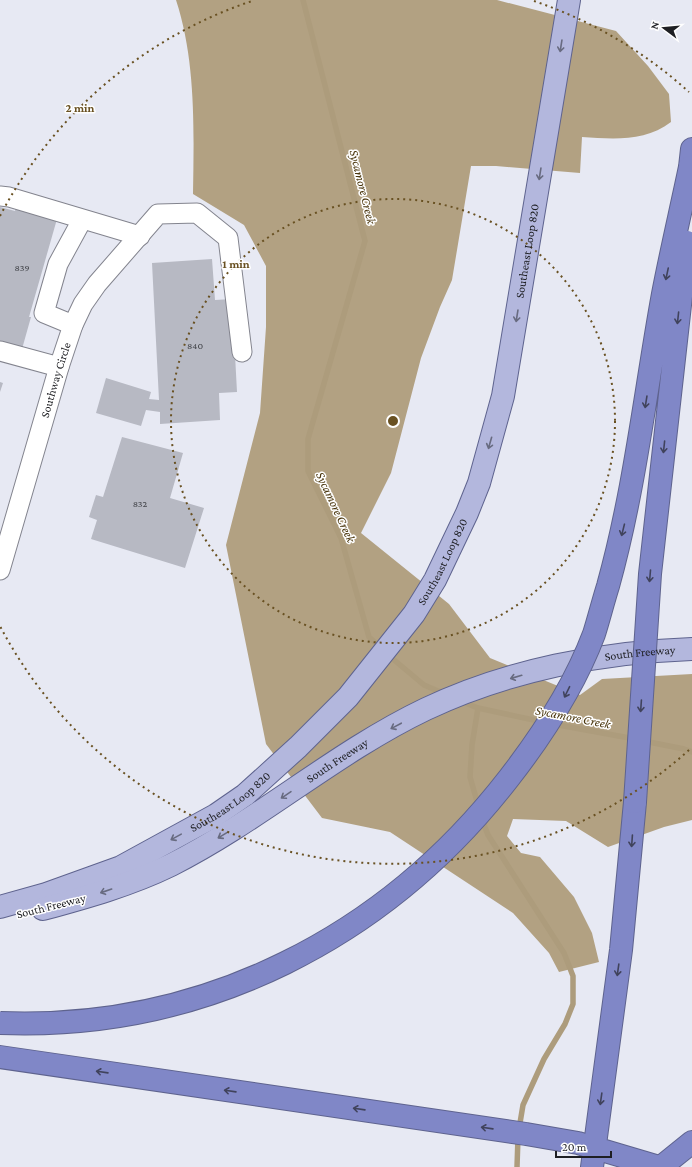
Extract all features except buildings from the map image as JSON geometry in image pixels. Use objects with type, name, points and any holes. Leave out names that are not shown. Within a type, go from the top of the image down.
[{"type":"highway","points":[[0,1023],[84,1022],[146,1012],[212,994],[259,975],[315,948],[375,909],[464,833],[493,799],[543,732],[562,702],[594,633],[629,506],[663,295],[691,158]]},
{"type":"highway","points":[[592,1167],[621,950],[629,870],[649,587],[686,248],[691,158]]},
{"type":"highway","points":[[0,1057],[526,1134],[578,1143],[660,1167],[692,1142]]},
{"type":"main road","name":"Southeast Loop 820","points":[[0,907],[46,894],[121,867],[216,815],[245,795],[348,697],[414,614],[435,580],[467,513],[479,483],[493,433],[508,368],[568,4]]},
{"type":"main road","name":"South Freeway","points":[[0,919],[96,895],[122,886],[172,864],[256,814],[374,738],[426,710],[458,696],[509,679],[567,664],[636,653],[692,648]]},
{"type":"street","points":[[0,196],[9,197],[82,220],[140,236]]},
{"type":"street","name":"Southway Circle","points":[[0,570],[59,367],[73,325],[83,304],[97,284],[158,214],[197,213],[228,238],[242,352]]},
{"type":"street","points":[[73,325],[44,313],[58,264],[82,220]]},
{"type":"street","points":[[0,351],[59,367]]},
{"type":"shaded area","points":[[176,0],[497,0],[616,31],[648,66],[669,94],[671,122],[661,128],[650,133],[628,138],[582,137],[580,173],[496,166],[471,166],[452,280],[421,358],[391,473],[361,533],[449,604],[490,658],[580,695],[602,679],[692,674],[692,820],[664,827],[608,847],[566,821],[513,819],[507,836],[521,853],[540,857],[574,897],[592,933],[599,962],[559,972],[549,953],[513,913],[390,832],[322,818],[266,744],[226,545],[260,413],[266,327],[266,266],[244,225],[193,194],[194,145],[190,71],[183,23]]},
{"type":"waterway","name":"Sycamore Creek","points":[[303,0],[365,241],[308,439],[308,471],[341,538],[369,637],[381,648]]},
{"type":"waterway","name":"Sycamore Creek","points":[[387,654],[424,685],[445,694]]},
{"type":"waterway","name":"Sycamore Creek","points":[[460,701],[478,708],[543,722]]},
{"type":"waterway","points":[[478,708],[472,745],[470,777],[478,805]]},
{"type":"waterway","name":"Sycamore Creek","points":[[553,724],[635,739]]},
{"type":"waterway","name":"Sycamore Creek","points":[[644,741],[692,752]]},
{"type":"waterway","points":[[481,817],[488,835],[564,953],[573,976],[573,1004],[565,1024],[544,1059],[523,1105],[519,1129]]},
{"type":"waterway","points":[[517,1167],[518,1137]]}]
